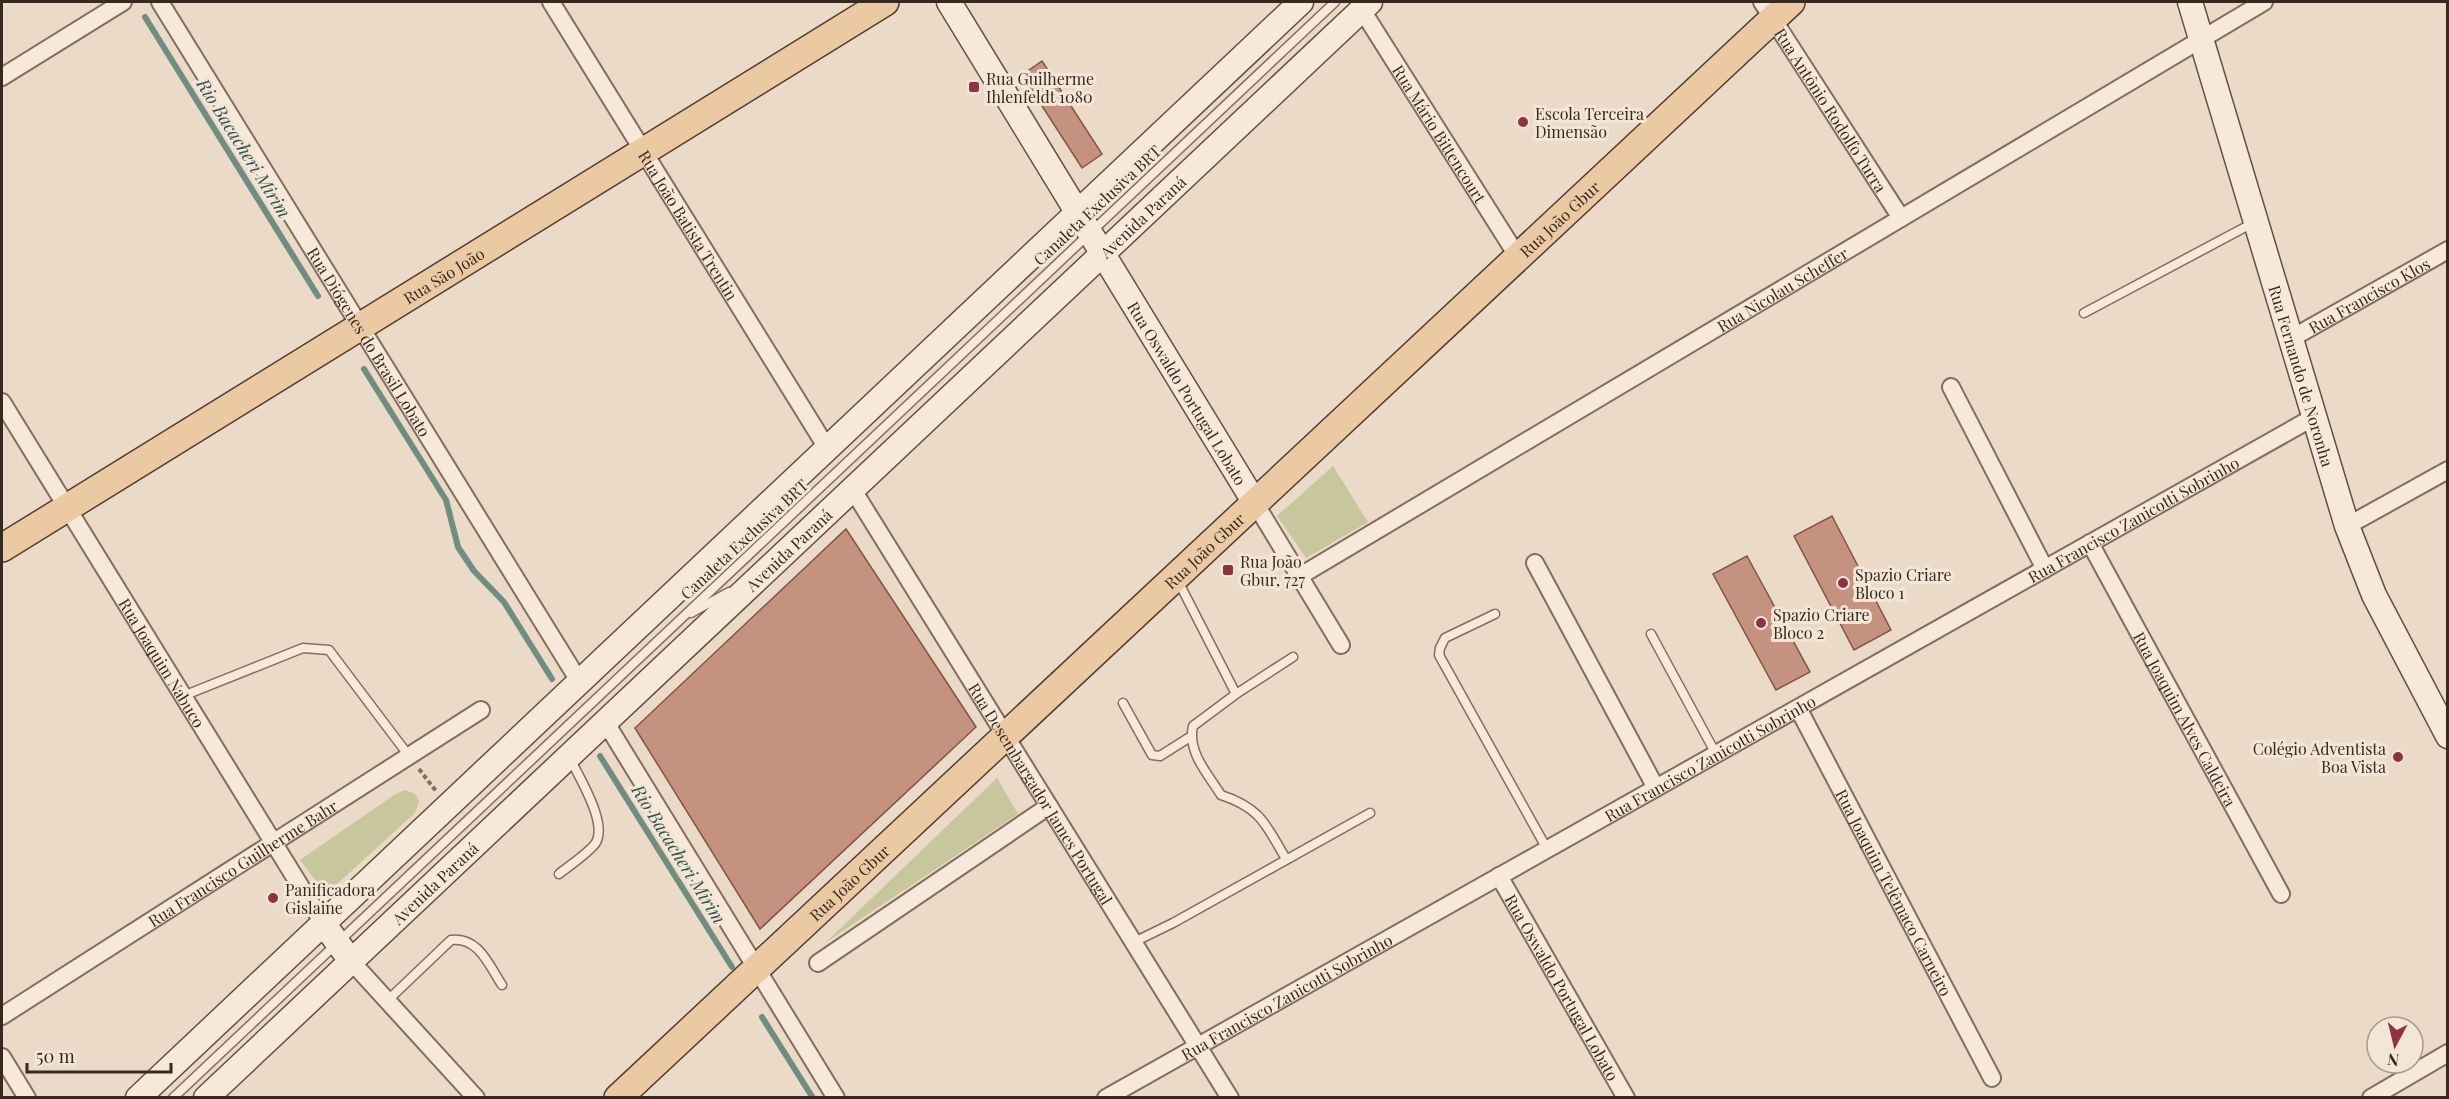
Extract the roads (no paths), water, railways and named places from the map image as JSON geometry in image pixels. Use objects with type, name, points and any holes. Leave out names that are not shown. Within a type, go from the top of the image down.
[{"type":"main road","name":"Rua São João","points":[[2,548],[885,2]]},
{"type":"main road","name":"Rua João Gbur","points":[[618,1098],[1518,257],[1775,7]]},
{"type":"street","points":[[2,77],[123,2]]},
{"type":"street","name":"Rua Diógenes do Brasil Lobato","points":[[160,2],[579,681]]},
{"type":"street","name":"Rua João Batista Trentin","points":[[551,2],[827,448]]},
{"type":"street","name":"Rua Oswaldo Portugal Lobato","points":[[949,2],[1341,645]]},
{"type":"street","points":[[138,1098],[827,448],[1083,223],[1301,2]]},
{"type":"street","name":"Rua Fernando de Noronha","points":[[2190,2],[2347,526],[2374,595],[2448,736]]},
{"type":"street","name":"Rua Nicolau Scheffer","points":[[1299,576],[2264,2]]},
{"type":"street","name":"Avenida Paraná","points":[[206,1098],[344,952],[570,757],[1366,5]]},
{"type":"street","name":"Rua Mário Bittencourt","points":[[1366,5],[1518,257]]},
{"type":"street","name":"Rua Antônio Rodolfo Turra","points":[[1775,7],[1901,218]]},
{"type":"street","name":"Rua Francisco Klos","points":[[2292,338],[2448,250]]},
{"type":"street","points":[[1950,387],[2045,569]]},
{"type":"street","name":"Rua Joaquim Nabuco","points":[[2,402],[323,923]]},
{"type":"street","name":"Rua Francisco Zanicotti Sobrinho","points":[[1106,1098],[2314,417]]},
{"type":"street","points":[[2347,526],[2448,470]]},
{"type":"street","name":"Rua Desembargador James Portugal","points":[[853,490],[1230,1098]]},
{"type":"street","name":"Rua Joaquim Alves Caldeira","points":[[2090,543],[2281,894]]},
{"type":"street","points":[[1535,563],[1656,788]]},
{"type":"street","name":"Rua Joaquim Telêmaco Carneiro","points":[[1798,708],[1992,1078]]},
{"type":"street","name":"Rua Francisco Guilherme Bahr","points":[[2,1016],[481,710]]},
{"type":"street","points":[[606,723],[836,1098]]},
{"type":"street","points":[[818,963],[1050,806]]},
{"type":"street","name":"Rua Oswaldo Portugal Lobato","points":[[1499,876],[1626,1098]]},
{"type":"street","points":[[323,923],[344,952],[476,1098]]},
{"type":"street","points":[[2371,1098],[2448,1053]]},
{"type":"street","points":[[2,1057],[27,1098]]},
{"type":"lane","name":"Canaleta Exclusiva BRT","points":[[173,1098],[344,952],[1083,223],[1335,2]]},
{"type":"lane","points":[[2084,313],[2256,221]]},
{"type":"lane","points":[[680,620],[767,572]]},
{"type":"lane","points":[[1176,577],[1236,694]]},
{"type":"lane","points":[[1495,614],[1444,638],[1439,656],[1547,849]]},
{"type":"lane","points":[[1651,634],[1716,754]]},
{"type":"lane","points":[[182,696],[303,648],[329,650],[409,756]]},
{"type":"lane","points":[[1286,859],[1259,814],[1240,801],[1221,795],[1194,752],[1190,737],[1193,726],[1236,694],[1293,657]]},
{"type":"lane","points":[[1123,703],[1152,754],[1160,756],[1190,737]]},
{"type":"lane","points":[[560,874],[595,843],[599,832],[599,819],[570,757]]},
{"type":"lane","points":[[1134,942],[1173,923],[1370,813]]},
{"type":"lane","points":[[387,1001],[451,940],[463,938],[474,943],[502,985]]},
{"type":"waterway","name":"Rio Bacacheri Mirim","points":[[145,17],[318,296]]},
{"type":"waterway","name":"Rio Bacacheri Mirim","points":[[364,369],[446,500],[458,547],[474,571],[504,602],[552,679]]},
{"type":"waterway","name":"Rio Bacacheri Mirim","points":[[600,756],[732,967]]},
{"type":"waterway","name":"Rio Bacacheri Mirim","points":[[762,1017],[813,1098]]},
{"type":"place","name":"Rua Guilherme Ihlenfeldt 1080","points":[[974,87]]},
{"type":"place","name":"Escola Terceira Dimensão","points":[[1523,122]]},
{"type":"place","name":"Rua João Gbur, 727","points":[[1228,570]]},
{"type":"place","name":"Spazio Criare Bloco 1","points":[[1843,583]]},
{"type":"place","name":"Spazio Criare Bloco 2","points":[[1761,623]]},
{"type":"place","name":"Colégio Adventista Boa Vista","points":[[2398,757]]},
{"type":"place","name":"Panificadora Gislaine","points":[[273,898]]}]
